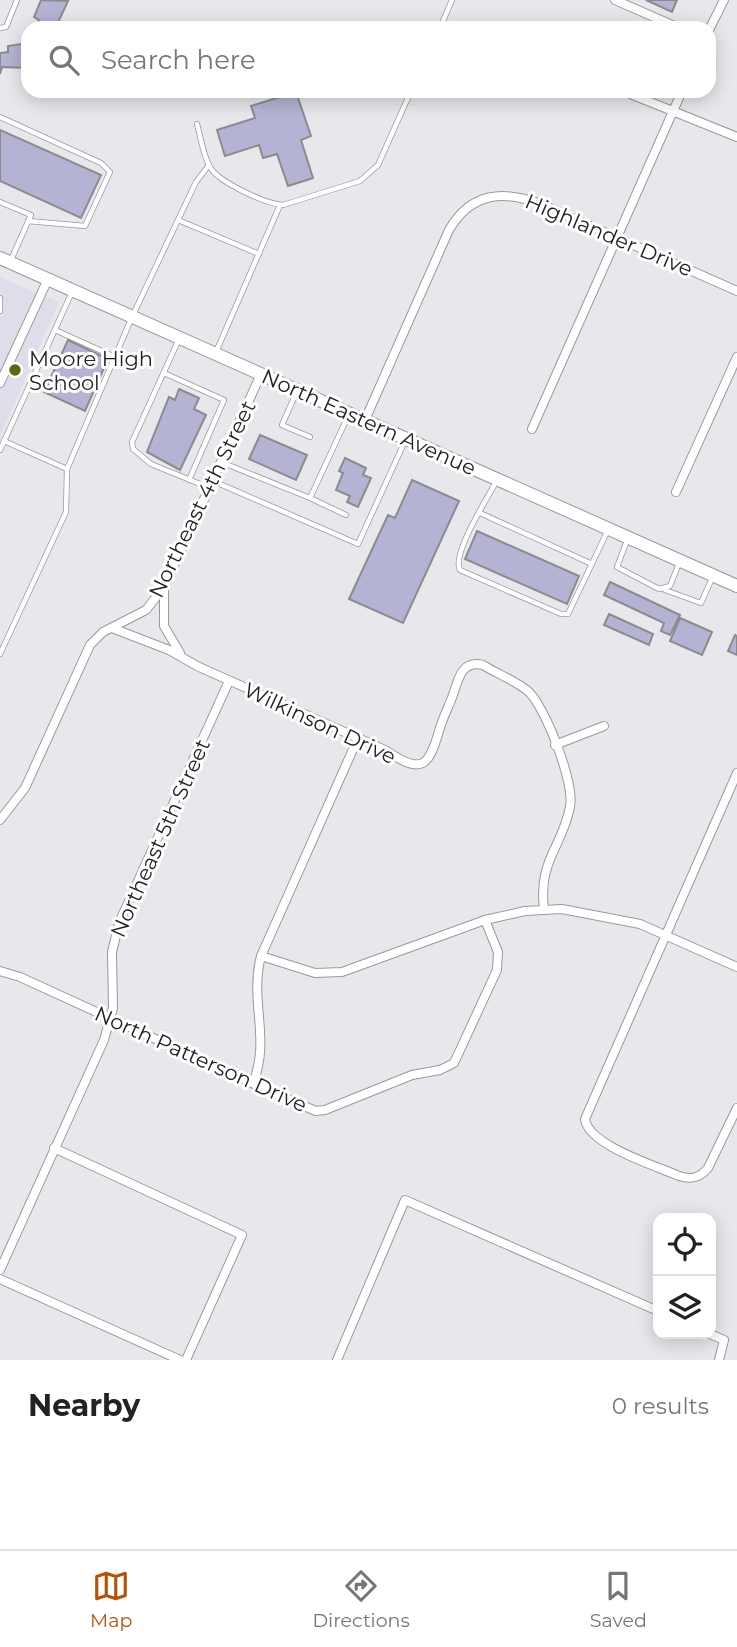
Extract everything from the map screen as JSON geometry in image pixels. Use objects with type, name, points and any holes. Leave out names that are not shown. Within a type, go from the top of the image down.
[{"type":"main road","name":"North Eastern Avenue","points":[[5,260],[737,586]]},
{"type":"street","points":[[615,0],[663,21]]},
{"type":"street","points":[[714,21],[724,0]]},
{"type":"street","points":[[642,98],[737,136]]},
{"type":"street","points":[[532,429],[679,98]]},
{"type":"street","name":"Highlander Drive","points":[[365,420],[449,230],[469,205],[496,194],[524,197],[737,291]]},
{"type":"street","points":[[0,383],[48,279]]},
{"type":"street","points":[[676,492],[737,357]]},
{"type":"street","name":"Northeast 4th Street","points":[[0,820],[25,788],[90,645],[103,632],[146,610],[164,587],[261,374]]},
{"type":"street","points":[[164,587],[164,626],[174,647],[184,657]]},
{"type":"street","name":"Wilkinson Drive","points":[[112,628],[184,657],[229,681],[358,738],[408,764],[426,760],[435,750],[439,728],[458,677],[466,667],[476,663],[532,695],[568,780],[570,802],[543,875],[544,909]]},
{"type":"street","name":"Northeast 5th Street","points":[[0,1270],[104,1040],[114,995],[112,952],[119,923],[229,681]]},
{"type":"street","points":[[555,746],[604,726]]},
{"type":"street","points":[[253,1083],[262,1054],[256,982],[261,956],[358,738]]},
{"type":"street","points":[[737,773],[587,1110],[586,1126],[604,1143],[679,1176],[691,1178],[704,1174],[737,1108]]},
{"type":"street","points":[[261,956],[315,973],[349,971],[485,920],[544,909],[609,916],[665,934],[737,967]]},
{"type":"street","name":"North Patterson Drive","points":[[0,971],[20,977],[309,1108],[325,1110],[412,1075],[440,1070],[454,1063],[497,970],[498,952],[485,920]]},
{"type":"street","points":[[54,1148],[243,1235],[186,1360]]},
{"type":"street","points":[[337,1360],[405,1200],[653,1309]]},
{"type":"street","points":[[0,1279],[180,1360]]},
{"type":"street","points":[[716,1337],[724,1340],[719,1360]]},
{"type":"lane","points":[[0,28],[6,27],[17,0]]},
{"type":"lane","points":[[443,21],[452,0]]},
{"type":"lane","points":[[197,124],[209,165],[216,176],[272,204],[280,205],[360,181],[371,174],[378,165],[408,98]]},
{"type":"lane","points":[[0,117],[101,163],[110,172],[85,226],[28,221]]},
{"type":"lane","points":[[0,654],[66,512],[67,469],[132,317],[196,182],[209,165]]},
{"type":"lane","points":[[0,202],[30,215],[5,260]]},
{"type":"lane","points":[[215,354],[280,205]]},
{"type":"lane","points":[[178,220],[259,254]]},
{"type":"lane","points":[[0,450],[73,290]]},
{"type":"lane","points":[[0,298],[0,311]]},
{"type":"lane","points":[[55,330],[115,357]]},
{"type":"lane","points":[[179,338],[132,442],[133,449],[151,464],[189,480],[211,484],[358,544],[406,438]]},
{"type":"lane","points":[[163,373],[225,400],[189,480]]},
{"type":"lane","points":[[297,390],[282,425],[310,437]]},
{"type":"lane","points":[[310,498],[349,413]]},
{"type":"lane","points":[[4,441],[67,469]]},
{"type":"lane","points":[[221,462],[345,515]]},
{"type":"lane","points":[[498,479],[458,560],[460,570],[565,614],[572,612],[609,528]]},
{"type":"lane","points":[[480,513],[592,564]]},
{"type":"lane","points":[[628,537],[617,567],[664,590],[701,603],[714,575]]},
{"type":"lane","points":[[664,590],[670,586],[681,561]]},
{"type":"shaded area","name":"Moore High School","points":[[0,277],[59,302],[0,437]]},
{"type":"building","points":[[41,0],[68,1],[59,21],[39,21],[34,17]]},
{"type":"building","points":[[646,0],[677,0],[672,12]]},
{"type":"building","points":[[21,44],[21,68],[2,67],[0,74],[0,53],[8,52],[8,46]]},
{"type":"building","points":[[277,98],[298,98],[311,136],[301,140],[313,178],[288,186],[277,154],[263,158],[259,145],[225,156],[217,130],[255,118],[251,106]]},
{"type":"building","points":[[0,130],[101,175],[81,218],[0,181]]},
{"type":"building","points":[[68,340],[108,359],[85,411],[44,392]]},
{"type":"building","points":[[179,389],[199,398],[194,409],[206,415],[180,470],[147,452],[169,397],[175,400]]},
{"type":"building","points":[[260,435],[307,455],[296,480],[249,459]]},
{"type":"building","points":[[345,458],[366,468],[363,475],[371,478],[358,507],[347,502],[350,496],[336,490],[343,473],[339,471]]},
{"type":"building","points":[[412,480],[459,501],[403,623],[349,599],[388,515],[395,518]]},
{"type":"building","points":[[477,531],[579,576],[567,604],[465,559]]},
{"type":"building","points":[[610,582],[680,615],[670,635],[661,631],[664,623],[604,595]]},
{"type":"building","points":[[609,614],[653,634],[649,645],[604,625]]},
{"type":"building","points":[[680,618],[712,632],[702,655],[670,641]]},
{"type":"building","points":[[735,635],[737,636],[737,655],[728,651]]},
{"type":"place","name":"Moore High School","points":[[15,370]]}]
